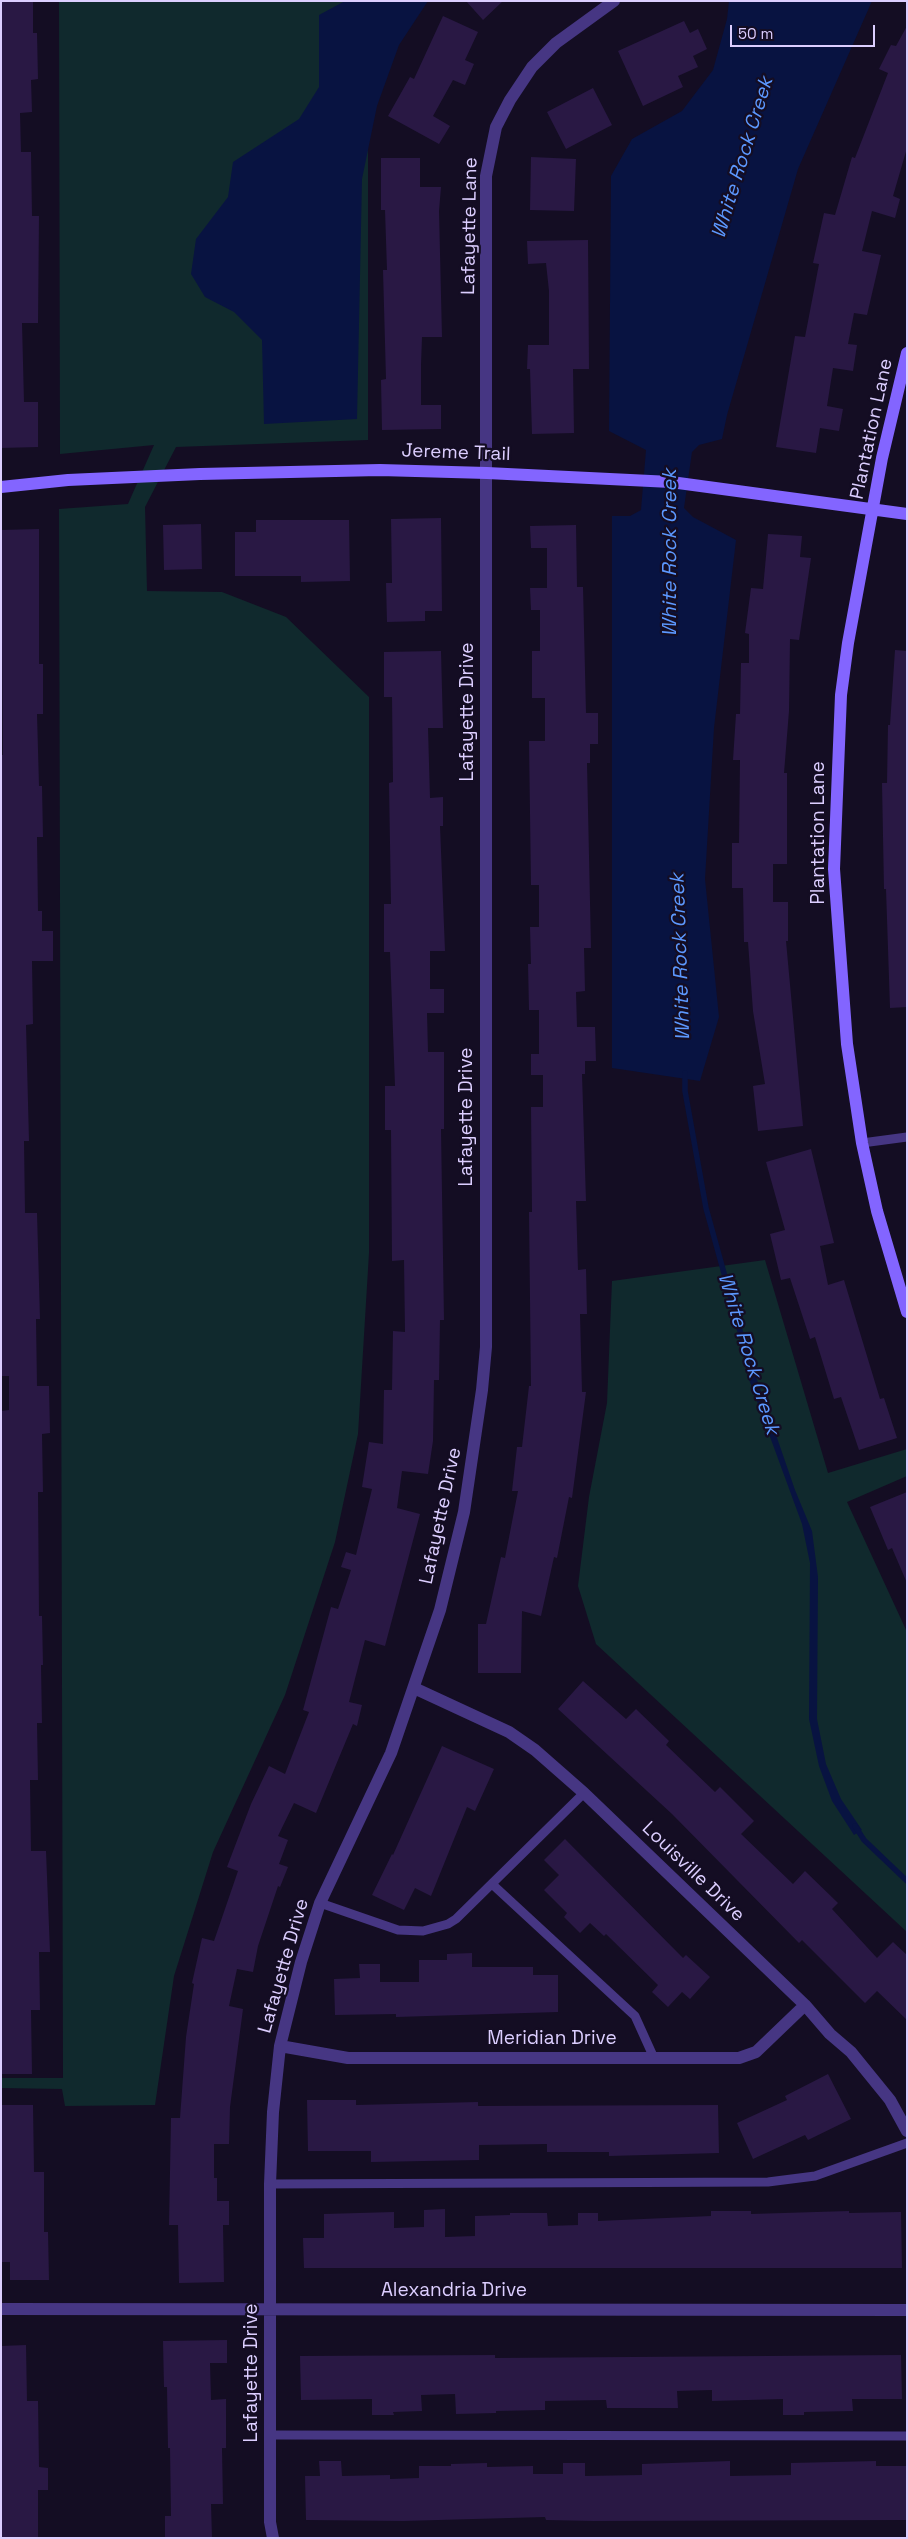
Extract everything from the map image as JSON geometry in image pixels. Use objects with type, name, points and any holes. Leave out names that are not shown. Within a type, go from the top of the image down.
[{"type":"street","name":"Lafayette Lane","points":[[487,472],[486,176],[490,149],[496,127],[510,100],[532,67],[556,43],[614,1]]},
{"type":"street","name":"Plantation Lane","points":[[907,353],[905,370],[882,458],[848,643],[841,695],[834,869],[847,1044],[862,1143],[887,1246],[907,1312]]},
{"type":"street","name":"Jereme Trail","points":[[1,486],[68,480],[200,474],[380,470],[487,472],[631,478],[874,508],[907,514]]},
{"type":"street","name":"Lafayette Drive","points":[[273,2538],[270,2522],[270,2184],[273,2112],[280,2046],[301,1962],[320,1903],[391,1753],[440,1610],[464,1512],[479,1422],[486,1347],[487,472]]},
{"type":"street","name":"Louisville Drive","points":[[414,1688],[509,1732],[535,1750],[584,1793],[805,2005],[871,2075],[890,2100],[907,2131]]},
{"type":"street","name":"Meridian Drive","points":[[280,2046],[348,2058],[748,2057],[767,2042],[805,2005]]},
{"type":"street","name":"Alexandria Drive","points":[[1,2309],[907,2310]]},
{"type":"lane","points":[[862,1143],[907,1137]]},
{"type":"lane","points":[[320,1903],[398,1930],[423,1931],[456,1919],[584,1793]]},
{"type":"lane","points":[[492,1884],[635,2016],[654,2058]]},
{"type":"lane","points":[[270,2184],[768,2182],[815,2176],[907,2143]]},
{"type":"lane","points":[[271,2435],[907,2436]]},
{"type":"green space","points":[[59,1],[426,1],[384,38],[368,122],[368,440],[176,447],[145,507],[147,591],[222,592],[286,617],[369,697],[369,1253],[358,1434],[335,1542],[285,1695],[213,1852],[174,1976],[155,2105],[65,2106],[62,2089],[1,2088],[1,2078],[63,2078],[59,509],[128,504],[154,445],[60,454]]},
{"type":"green space","points":[[765,1260],[828,1473],[907,1449],[907,1476],[847,1502],[907,1632],[907,1932],[596,1644],[578,1586],[589,1497],[607,1403],[612,1281]]},
{"type":"water","points":[[345,1],[428,1],[399,45],[377,106],[362,179],[357,419],[264,424],[262,340],[234,312],[205,297],[191,274],[196,239],[228,197],[233,162],[299,119],[319,87],[319,15]]},
{"type":"water","points":[[729,1],[872,1],[798,169],[727,415],[722,439],[699,445],[692,452],[684,508],[693,517],[736,540],[714,728],[705,879],[719,1017],[700,1081],[612,1068],[612,516],[630,516],[641,510],[646,450],[609,431],[611,176],[632,139],[682,111],[713,70],[727,19]]},
{"type":"water","points":[[754,1371],[795,1490],[812,1531],[818,1577],[817,1719],[826,1764],[841,1799],[862,1830],[854,1835],[832,1801],[819,1766],[809,1719],[810,1563],[802,1524],[747,1374]]},
{"type":"building","points":[[1,1],[33,1],[33,33],[37,33],[38,79],[31,80],[32,112],[20,113],[21,152],[31,152],[32,216],[39,216],[38,323],[22,323],[24,402],[38,402],[38,447],[1,448]]},
{"type":"building","points":[[466,1],[503,1],[483,20]]},
{"type":"building","points":[[443,16],[478,32],[465,60],[474,64],[465,85],[453,80],[433,116],[450,126],[439,144],[388,116],[410,77],[414,79]]},
{"type":"building","points":[[684,21],[690,33],[698,29],[707,49],[693,56],[698,67],[678,76],[683,87],[643,106],[618,51]]},
{"type":"building","points":[[907,26],[907,148],[893,196],[900,199],[895,218],[872,211],[862,251],[881,255],[867,315],[854,313],[848,344],[857,345],[853,371],[833,368],[827,406],[843,409],[839,431],[820,428],[816,453],[776,447],[795,336],[805,337],[819,264],[813,263],[824,213],[835,215],[852,157],[855,158],[888,73],[879,69],[891,45],[896,46]]},
{"type":"building","points":[[593,88],[612,125],[566,149],[547,112]]},
{"type":"building","points":[[531,157],[576,159],[574,211],[530,210]]},
{"type":"building","points":[[381,158],[420,158],[420,187],[441,187],[439,211],[442,337],[422,337],[421,405],[441,405],[441,429],[382,430],[381,380],[386,379],[383,270],[387,270],[385,210],[381,210]]},
{"type":"building","points":[[588,240],[589,369],[573,369],[574,433],[532,434],[530,369],[527,369],[528,345],[549,345],[549,291],[546,263],[528,264],[527,241]]},
{"type":"building","points":[[441,518],[442,611],[425,611],[425,621],[387,622],[386,583],[392,583],[391,519]]},
{"type":"building","points":[[256,520],[349,520],[350,581],[301,582],[301,576],[235,576],[235,532],[256,532]]},
{"type":"building","points":[[201,524],[202,569],[164,570],[163,525]]},
{"type":"building","points":[[576,525],[577,587],[583,587],[586,713],[598,713],[598,744],[590,744],[590,763],[587,763],[591,948],[584,948],[585,991],[576,992],[577,1027],[595,1027],[596,1061],[585,1061],[585,1074],[582,1074],[586,1201],[576,1201],[578,1270],[586,1269],[587,1314],[580,1314],[582,1392],[586,1392],[572,1498],[569,1497],[557,1558],[554,1557],[541,1616],[522,1611],[521,1673],[478,1673],[478,1624],[486,1624],[501,1557],[505,1558],[518,1491],[512,1491],[517,1447],[522,1447],[529,1386],[531,1386],[529,1212],[532,1212],[531,1107],[543,1107],[543,1075],[531,1075],[531,1054],[539,1054],[539,1010],[529,1010],[528,964],[531,964],[530,927],[539,927],[539,885],[531,885],[529,741],[545,741],[545,698],[532,698],[532,651],[540,651],[540,610],[531,610],[530,588],[547,588],[547,548],[531,548],[530,526]]},
{"type":"building","points":[[39,529],[39,664],[43,664],[43,714],[37,714],[39,786],[42,786],[43,837],[37,837],[38,911],[42,911],[42,931],[53,931],[53,961],[32,961],[33,1024],[26,1025],[29,1141],[24,1141],[25,1213],[37,1213],[40,1319],[36,1319],[37,1386],[49,1386],[50,1433],[42,1434],[43,1492],[38,1492],[39,1616],[42,1616],[43,1665],[41,1665],[42,1723],[37,1723],[38,1780],[30,1780],[31,1851],[46,1851],[50,1952],[39,1952],[40,2010],[31,2010],[32,2074],[1,2074],[1,1411],[9,1410],[9,1376],[1,1376],[1,755],[3,755],[1,530]]},
{"type":"building","points":[[768,534],[802,536],[800,557],[811,558],[799,640],[790,639],[789,711],[784,773],[787,773],[787,864],[773,864],[773,902],[788,902],[788,941],[786,941],[803,1126],[758,1131],[753,1086],[765,1084],[753,1011],[748,942],[744,942],[743,888],[732,888],[732,843],[739,843],[740,760],[733,760],[736,714],[740,714],[741,663],[749,663],[749,634],[745,633],[751,588],[763,589]]},
{"type":"building","points":[[895,650],[907,651],[907,1007],[890,1008],[886,889],[884,889],[882,783],[887,783],[888,725],[890,725]]},
{"type":"building","points":[[441,651],[443,728],[428,728],[430,798],[443,797],[443,826],[440,826],[445,951],[430,951],[430,989],[444,989],[444,1013],[427,1013],[428,1052],[444,1052],[444,1129],[441,1129],[444,1320],[440,1320],[439,1380],[434,1380],[433,1441],[428,1474],[402,1471],[397,1508],[420,1514],[385,1646],[365,1640],[349,1702],[362,1705],[357,1726],[353,1724],[316,1813],[294,1803],[278,1836],[288,1840],[279,1864],[288,1867],[280,1887],[278,1886],[258,1946],[253,1972],[237,1969],[229,2006],[243,2009],[230,2107],[229,2144],[214,2144],[214,2178],[217,2178],[217,2201],[229,2201],[229,2225],[223,2225],[224,2282],[179,2283],[178,2225],[169,2225],[171,2118],[180,2118],[186,2037],[194,1984],[192,1983],[202,1938],[214,1941],[238,1871],[227,1867],[251,1804],[269,1766],[285,1774],[309,1712],[303,1710],[331,1607],[338,1609],[351,1570],[341,1567],[346,1552],[356,1555],[372,1489],[362,1487],[369,1442],[383,1444],[384,1390],[392,1390],[393,1331],[405,1332],[404,1260],[392,1261],[391,1130],[385,1130],[385,1086],[395,1086],[390,952],[384,952],[384,904],[391,904],[389,783],[393,782],[392,697],[384,697],[384,652]]},
{"type":"building","points":[[811,1149],[834,1243],[820,1246],[828,1285],[844,1280],[880,1399],[884,1398],[897,1438],[859,1450],[841,1397],[834,1399],[815,1337],[810,1339],[790,1278],[781,1280],[770,1234],[785,1230],[766,1162]]},
{"type":"building","points":[[907,1492],[907,1583],[892,1548],[888,1550],[870,1507]]},
{"type":"building","points":[[583,1681],[626,1719],[636,1709],[669,1741],[666,1745],[715,1792],[720,1787],[754,1821],[741,1834],[793,1884],[805,1871],[838,1903],[832,1909],[877,1958],[893,1942],[907,1955],[907,2020],[877,1991],[865,2003],[802,1940],[799,1943],[672,1814],[558,1709]]},
{"type":"building","points":[[442,1746],[494,1769],[475,1811],[467,1807],[431,1896],[415,1888],[404,1910],[372,1895],[393,1855]]},
{"type":"building","points":[[565,1839],[683,1958],[686,1955],[710,1977],[690,1999],[682,1992],[668,2007],[652,1992],[658,1985],[606,1934],[604,1936],[590,1923],[580,1933],[564,1917],[567,1913],[544,1890],[559,1875],[544,1860]]},
{"type":"building","points":[[472,1953],[472,1967],[533,1967],[533,1975],[558,1975],[558,2012],[396,2017],[396,2014],[335,2015],[334,1979],[360,1978],[359,1964],[380,1964],[380,1982],[419,1982],[419,1960],[447,1960],[447,1954]]},
{"type":"building","points":[[828,2074],[851,2119],[808,2140],[805,2135],[753,2159],[737,2123],[787,2100],[785,2096]]},
{"type":"building","points":[[307,2100],[356,2100],[356,2105],[478,2102],[478,2106],[718,2105],[719,2153],[609,2156],[609,2152],[547,2152],[547,2144],[479,2145],[479,2160],[371,2162],[371,2151],[308,2151]]},
{"type":"building","points":[[1,2105],[33,2105],[34,2172],[44,2172],[44,2232],[48,2232],[49,2280],[10,2280],[10,2262],[1,2262]]},
{"type":"building","points":[[445,2209],[445,2237],[475,2236],[475,2216],[510,2215],[510,2213],[547,2213],[548,2226],[578,2225],[578,2213],[598,2213],[598,2221],[711,2216],[711,2211],[751,2211],[751,2214],[849,2211],[849,2213],[901,2212],[902,2268],[304,2268],[303,2238],[324,2238],[324,2214],[394,2212],[394,2228],[424,2227],[424,2210]]},
{"type":"building","points":[[227,2340],[227,2363],[210,2363],[211,2400],[226,2399],[226,2448],[222,2448],[223,2504],[211,2504],[212,2538],[165,2538],[165,2516],[171,2516],[170,2448],[168,2448],[167,2387],[164,2387],[163,2341]]},
{"type":"building","points":[[26,2345],[27,2401],[38,2401],[39,2467],[48,2468],[48,2490],[38,2490],[38,2538],[1,2538],[1,2346]]},
{"type":"building","points":[[495,2355],[495,2358],[901,2355],[902,2399],[852,2399],[853,2411],[804,2412],[804,2415],[783,2415],[783,2399],[712,2401],[712,2390],[677,2391],[678,2408],[607,2408],[606,2400],[545,2401],[545,2410],[456,2414],[455,2394],[421,2395],[422,2411],[393,2412],[394,2415],[372,2415],[372,2399],[301,2400],[300,2356]]},
{"type":"building","points":[[319,2461],[341,2461],[342,2476],[390,2475],[390,2479],[419,2478],[419,2466],[451,2466],[451,2464],[487,2463],[487,2467],[533,2466],[533,2474],[563,2474],[563,2463],[585,2463],[585,2476],[642,2475],[642,2464],[730,2461],[730,2476],[791,2475],[791,2463],[876,2461],[876,2466],[907,2466],[907,2520],[593,2521],[546,2520],[545,2517],[403,2521],[306,2520],[305,2476],[320,2476]]},
{"type":"waterway","name":"White Rock Creek","points":[[685,1073],[685,1091],[706,1208],[753,1378]]},
{"type":"waterway","name":"White Rock Creek","points":[[855,1826],[864,1840],[907,1881]]}]
